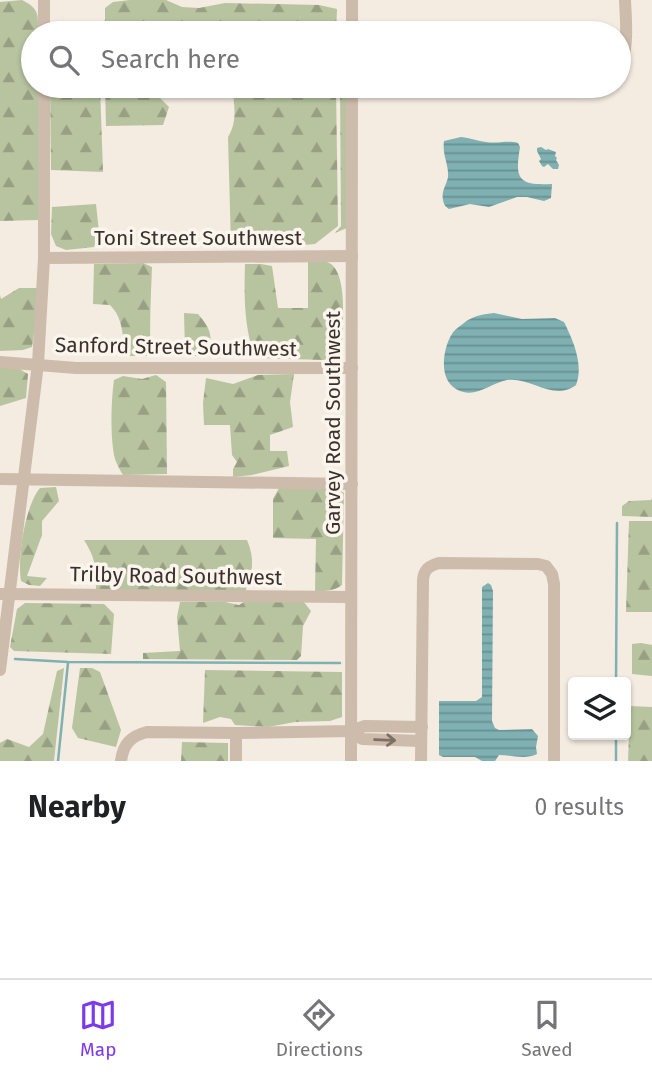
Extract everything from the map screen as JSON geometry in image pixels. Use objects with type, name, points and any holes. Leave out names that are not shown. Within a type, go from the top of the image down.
[{"type":"street","points":[[44,0],[44,21]]},
{"type":"street","points":[[352,0],[352,21]]},
{"type":"street","points":[[625,0],[626,21]]},
{"type":"street","points":[[0,670],[5,594],[38,364],[44,258],[44,98]]},
{"type":"street","name":"Garvey Road Southwest","points":[[351,761],[352,98]]},
{"type":"street","name":"Toni Street Southwest","points":[[44,258],[352,256]]},
{"type":"street","name":"Sanford Street Southwest","points":[[0,362],[76,368],[352,368]]},
{"type":"street","points":[[0,479],[352,484]]},
{"type":"street","points":[[421,761],[423,580],[424,572],[429,566],[439,563],[538,564],[546,566],[552,574],[554,761]]},
{"type":"street","name":"Trilby Road Southwest","points":[[5,594],[351,597]]},
{"type":"street","points":[[121,761],[122,751],[129,740],[147,732],[351,731],[365,726],[422,727]]},
{"type":"street","points":[[351,731],[362,739],[421,741]]},
{"type":"street","points":[[236,733],[236,761]]},
{"type":"green space","points":[[22,0],[37,13],[38,21],[21,21],[21,98],[38,98],[38,220],[0,221],[0,2]]},
{"type":"green space","points":[[166,0],[182,7],[199,8],[225,3],[319,5],[337,9],[336,21],[105,21],[105,8],[113,2]]},
{"type":"green space","points":[[50,98],[100,98],[103,172],[51,170]]},
{"type":"green space","points":[[105,98],[160,98],[169,107],[163,125],[106,126]]},
{"type":"green space","points":[[233,98],[336,98],[338,226],[315,244],[279,247],[231,246],[228,137],[234,118]]},
{"type":"green space","points":[[340,98],[348,98],[347,228],[335,233],[341,226]]},
{"type":"green space","points":[[96,204],[99,232],[94,247],[66,250],[56,246],[51,234],[52,207]]},
{"type":"green space","points":[[320,260],[331,264],[340,281],[343,307],[341,355],[324,360],[255,358],[246,312],[245,264],[272,266],[278,308],[308,308],[308,261]]},
{"type":"green space","points":[[143,263],[152,267],[151,356],[124,356],[122,329],[115,310],[110,305],[93,304],[94,264]]},
{"type":"green space","points":[[19,288],[37,288],[32,347],[0,351],[0,295],[1,299]]},
{"type":"green space","points":[[184,313],[198,314],[206,324],[210,333],[208,356],[187,356]]},
{"type":"green space","points":[[0,366],[16,367],[28,374],[26,398],[0,406]]},
{"type":"green space","points":[[294,374],[290,402],[293,427],[270,435],[270,451],[287,451],[289,466],[233,477],[237,462],[232,455],[230,425],[204,425],[206,378],[233,384],[258,375]]},
{"type":"green space","points":[[156,375],[166,382],[167,474],[123,475],[115,459],[112,441],[114,380],[123,376],[142,379]]},
{"type":"green space","points":[[56,487],[59,501],[42,521],[42,535],[27,576],[47,578],[40,586],[29,585],[21,581],[20,571],[26,519],[40,488]]},
{"type":"green space","points":[[279,488],[337,488],[344,493],[342,585],[339,587],[315,591],[316,539],[273,538],[273,499]]},
{"type":"green space","points":[[652,498],[652,517],[622,516],[622,506],[629,501]]},
{"type":"green space","points":[[629,521],[652,521],[652,612],[626,612]]},
{"type":"green space","points":[[84,540],[247,540],[252,560],[250,579],[245,592],[96,592],[95,565]]},
{"type":"green space","points":[[247,600],[303,601],[311,611],[303,626],[301,656],[297,660],[143,659],[143,653],[180,651],[177,617],[180,602],[225,602],[239,605]]},
{"type":"green space","points":[[25,603],[104,604],[114,614],[111,654],[14,651],[10,647],[17,609]]},
{"type":"green space","points":[[632,644],[652,645],[652,676],[632,674]]},
{"type":"green space","points":[[64,668],[54,761],[0,761],[0,743],[7,739],[29,747],[43,734],[57,671]]},
{"type":"green space","points":[[80,668],[92,668],[100,672],[121,730],[116,747],[78,738],[72,728]]},
{"type":"green space","points":[[205,670],[342,672],[342,717],[330,721],[295,722],[268,727],[235,725],[231,719],[220,717],[203,723]]},
{"type":"green space","points":[[631,706],[652,707],[652,761],[628,761]]},
{"type":"green space","points":[[182,742],[228,743],[228,761],[181,761]]},
{"type":"water","points":[[461,137],[518,143],[521,178],[532,183],[552,184],[551,198],[544,201],[517,197],[489,207],[470,204],[449,209],[444,204],[443,197],[448,177],[444,141]]},
{"type":"water","points":[[537,148],[556,152],[558,169],[553,169],[548,164],[542,166],[537,151]]},
{"type":"water","points":[[494,313],[522,319],[555,318],[564,322],[578,361],[576,385],[559,391],[522,381],[507,380],[470,393],[450,384],[444,371],[444,363],[446,347],[452,334],[471,319]]},
{"type":"water","points":[[488,583],[493,591],[492,721],[499,730],[532,729],[538,736],[537,754],[523,757],[499,755],[495,761],[482,761],[475,757],[443,757],[439,755],[439,701],[476,701],[482,697],[482,587]]},
{"type":"waterway","points":[[616,677],[617,523]]},
{"type":"waterway","points":[[15,659],[68,662],[340,663]]},
{"type":"waterway","points":[[58,761],[68,663]]},
{"type":"waterway","points":[[616,740],[616,761]]}]
